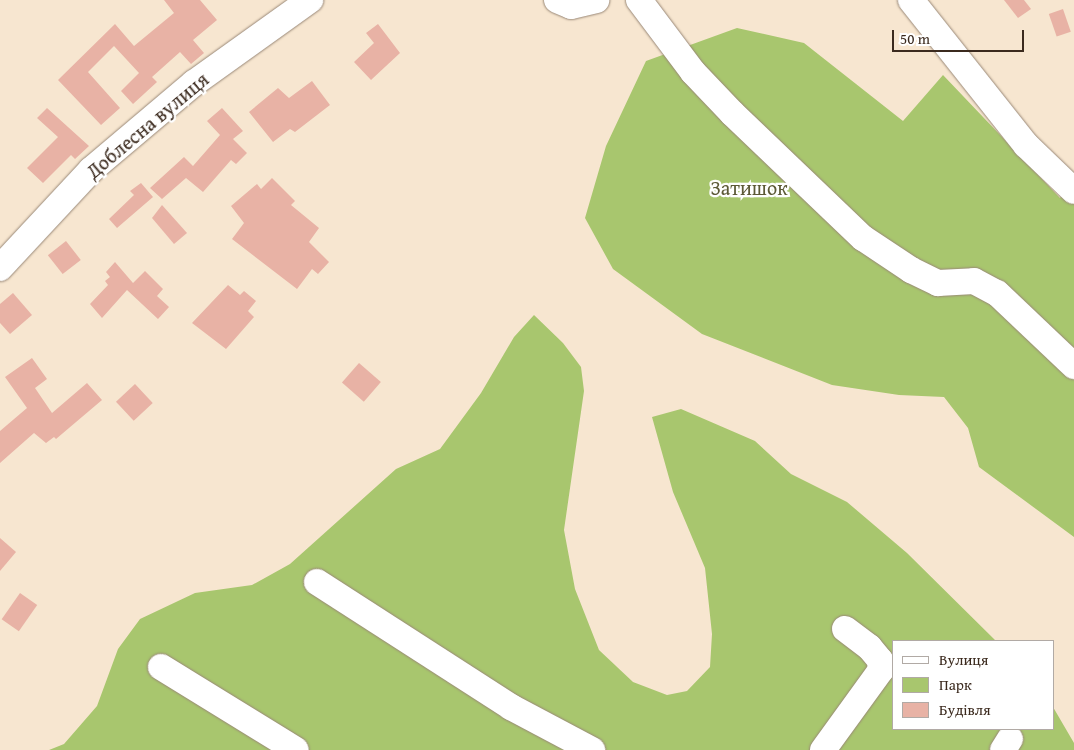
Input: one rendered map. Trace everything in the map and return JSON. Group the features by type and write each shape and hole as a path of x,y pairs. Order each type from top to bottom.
{"street":[{"name":"Доблесна вулиця","path":"0,268 91,170 194,83 310,0"},
{"path":"557,0 572,6 596,0"},
{"path":"639,0 693,72 732,113 863,238 911,270 938,284 974,281 997,293 1074,366"},
{"path":"911,0 1026,145 1074,191"},
{"path":"317,582 511,707 592,750"},
{"path":"823,750 881,670 880,660 870,647 845,629"},
{"path":"161,668 296,750"}],"green space":[{"name":"Затишок","path":"737,28 804,43 903,121 943,75 1060,198 1074,176 1074,537 979,467 968,428 944,397 899,395 832,385 702,334 613,269 585,218 606,146 646,61"},
{"path":"534,315 563,343 581,367 584,391 564,530 575,589 599,650 633,682 667,695 687,691 710,667 712,634 705,568 673,492 652,417 681,409 755,441 791,474 847,502 907,553 995,640 892,640 892,730 1054,730 1054,709 1074,743 1074,750 49,750 64,744 97,706 118,649 140,619 195,593 252,585 290,564 396,469 440,449 481,393 514,337"}],"building":[{"path":"164,0 200,0 217,20 193,40 204,53 191,64 180,52 152,77 157,82 133,104 121,91 139,73 114,46 88,72 120,108 101,125 58,80 115,24 134,46 174,13"},
{"path":"1004,0 1024,0 1031,9 1018,18"},
{"path":"1063,9 1071,32 1057,37 1049,14"},
{"path":"378,24 400,53 371,80 354,62 374,43 366,33"},
{"path":"312,81 330,105 295,132 290,129 273,142 249,112 278,88 289,98"},
{"path":"47,108 89,146 75,159 71,155 43,183 27,168 58,137 37,118"},
{"path":"222,108 243,131 233,139 247,153 236,164 231,160 203,192 186,178 162,199 150,188 184,157 193,166 220,135 207,121"},
{"path":"272,178 295,201 291,205 319,228 309,242 329,262 318,274 312,269 297,289 232,239 244,223 231,206 257,184 261,189"},
{"path":"141,183 153,197 117,228 109,219 134,195 130,191"},
{"path":"162,205 187,233 174,244 152,218"},
{"path":"66,241 81,260 63,274 48,255"},
{"path":"115,262 133,283 145,271 163,289 157,296 169,307 158,319 127,290 102,318 90,304 108,285 105,281 110,277 106,272"},
{"path":"228,285 240,295 244,291 256,301 248,311 254,317 226,349 192,323"},
{"path":"13,293 32,315 10,334 0,323 0,304"},
{"path":"32,358 47,379 35,388 52,413 87,383 102,400 56,439 54,437 46,443 34,433 0,463 0,431 27,408 5,377"},
{"path":"359,363 381,382 364,402 342,383"},
{"path":"135,384 153,403 134,421 116,402"},
{"path":"0,538 16,552 0,571"},
{"path":"20,593 37,605 19,631 2,619"}]}
